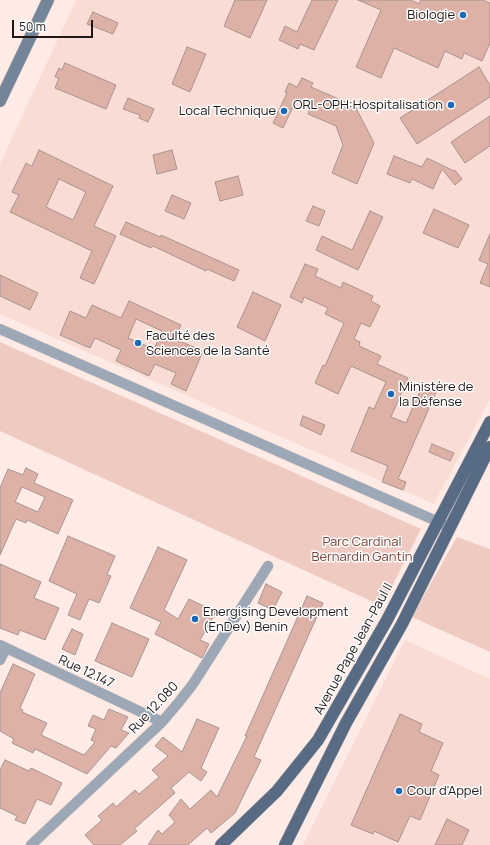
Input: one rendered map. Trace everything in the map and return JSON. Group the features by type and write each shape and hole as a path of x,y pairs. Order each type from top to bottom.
{"main road":[{"name":"Avenue Pape Jean-Paul II","path":"221,845 277,791 318,740 387,620 437,521 490,422"},
{"path":"285,845 329,756 402,624 490,447"}],"street":[{"path":"0,101 48,0"},
{"path":"0,329 450,527"},
{"name":"Rue 12.080","path":"31,845 162,722 193,684 268,566"},
{"path":"0,660 3,647"},
{"name":"Rue 12.147","path":"3,647 162,722"}],"shaded area":[{"path":"76,0 490,0 490,399 434,504 0,314 0,164"},
{"path":"405,640 490,679 490,845 303,845"}],"green space":[{"name":"Parc Cardinal Bernardin Gantin","path":"0,342 421,529 382,606 0,431"},
{"path":"457,537 490,549 490,652 412,617"}],"building":[{"path":"235,0 267,0 250,38 224,26"},
{"path":"312,0 338,0 314,50 300,44 298,49 279,40 285,26 297,32"},
{"path":"358,0 411,0 419,4 421,0 483,0 490,3 490,43 482,61 464,53 462,59 445,51 438,68 394,48 381,78 356,67 381,10"},
{"path":"93,12 118,23 113,34 87,24"},
{"path":"187,47 206,54 190,92 172,84"},
{"path":"65,63 116,85 106,109 55,88 59,78 55,77 59,68 62,70"},
{"name":"ORL-OPH:Hospitalisation","path":"479,67 490,85 490,97 417,144 400,118"},
{"path":"302,78 313,83 311,87 355,106 374,143 357,184 332,173 343,145 336,126 308,114 311,105 297,98 283,128 273,123 287,93 285,92 289,83 297,87"},
{"path":"128,98 154,109 148,122 139,118 140,115 123,109"},
{"path":"490,116 490,146 465,163 451,142"},
{"path":"39,150 113,186 94,226 116,236 94,284 80,278 92,251 10,212 19,195 12,192 26,163 32,166","holes":["59,179 86,192 73,220 46,207"]},
{"path":"172,150 177,169 157,174 153,155"},
{"path":"394,156 422,167 427,158 454,171 455,170 462,179 455,185 442,169 433,189 412,179 410,183 387,174"},
{"path":"238,176 243,195 220,201 215,182"},
{"path":"172,195 191,203 184,219 165,211"},
{"path":"313,206 325,211 319,226 306,221"},
{"path":"434,209 469,225 458,248 423,233"},
{"path":"370,211 383,217 358,270 316,250 322,236 352,250"},
{"path":"126,222 160,237 161,235 239,270 234,281 207,269 206,271 153,246 151,248 120,234"},
{"path":"490,234 490,287 480,283 488,264 479,260"},
{"path":"305,264 318,269 315,276 341,288 343,282 373,296 371,301 380,306 370,327 361,323 354,339 360,342 359,346 381,356 377,364 408,378 391,417 406,423 423,384 437,390 398,479 406,482 403,490 382,482 388,466 351,451 369,407 374,409 386,382 351,366 338,394 315,383 323,365 325,366 344,323 325,314 328,308 304,297 302,303 290,297"},
{"path":"0,275 38,293 30,310 0,296"},
{"path":"253,292 281,305 265,341 237,327"},
{"path":"129,301 181,325 175,339 203,351 186,391 171,384 176,373 155,364 149,376 116,361 121,350 95,338 90,348 60,335 70,311 86,318 92,305 121,318","holes":["136,319 162,331 154,349 128,338"]},
{"path":"303,416 325,425 321,435 300,425"},
{"path":"432,444 454,453 450,461 429,452"},
{"path":"26,468 38,474 34,483 73,500 58,534 27,520 26,523 16,519 0,555 0,488 8,469 23,475","holes":["22,487 45,497 38,512 15,502"]},
{"path":"68,536 115,556 107,575 111,576 99,603 89,599 80,620 68,615 77,594 49,581"},
{"path":"158,547 187,560 164,610 178,619 189,599 216,612 200,640 209,644 202,658 155,634 161,622 130,608"},
{"path":"0,564 41,582 34,598 59,608 45,640 20,630 18,635 0,628"},
{"path":"266,584 282,592 273,610 258,603"},
{"path":"307,596 323,603 254,757 261,760 235,813 211,833 207,828 188,845 148,845 158,830 162,834 175,822 169,815 181,799 190,809 211,790 217,797 247,736 245,736"},
{"path":"112,623 149,639 132,677 95,661"},
{"path":"72,629 83,634 75,655 62,649"},
{"path":"13,664 35,674 20,708 23,710 22,712 47,723 41,735 84,755 95,742 91,740 96,729 88,726 93,715 104,720 109,709 128,717 121,730 129,733 116,748 111,746 87,774 35,749 33,753 12,743 14,739 0,731 0,693"},
{"name":"Cour d'Appel","path":"400,714 422,724 419,732 443,743 431,771 439,775 420,820 410,816 398,842 374,831 373,834 351,825"},
{"path":"197,719 219,728 201,768 207,772 201,781 189,772 171,788 175,793 134,829 137,831 120,845 94,845 85,835 102,820 98,816 113,803 116,807 135,790 139,794 159,777 152,770 168,756 155,746 163,737 182,752"},
{"path":"5,760 29,771 31,768 62,783 51,805 37,799 25,824 15,820 17,816 0,808 0,770"},
{"path":"447,819 469,830 462,845 435,845"}],"place":[{"name":"Biologie","path":"463,15"},
{"name":"ORL-OPH:Hospitalisation","path":"451,105"},
{"name":"Local Technique","path":"284,111"},
{"name":"Faculté des Sciences de la Santé","path":"138,343"},
{"name":"Ministère de la Défense","path":"391,394"},
{"name":"Energising Development (EnDev) Benin","path":"195,619"},
{"name":"Cour d'Appel","path":"399,791"}]}
